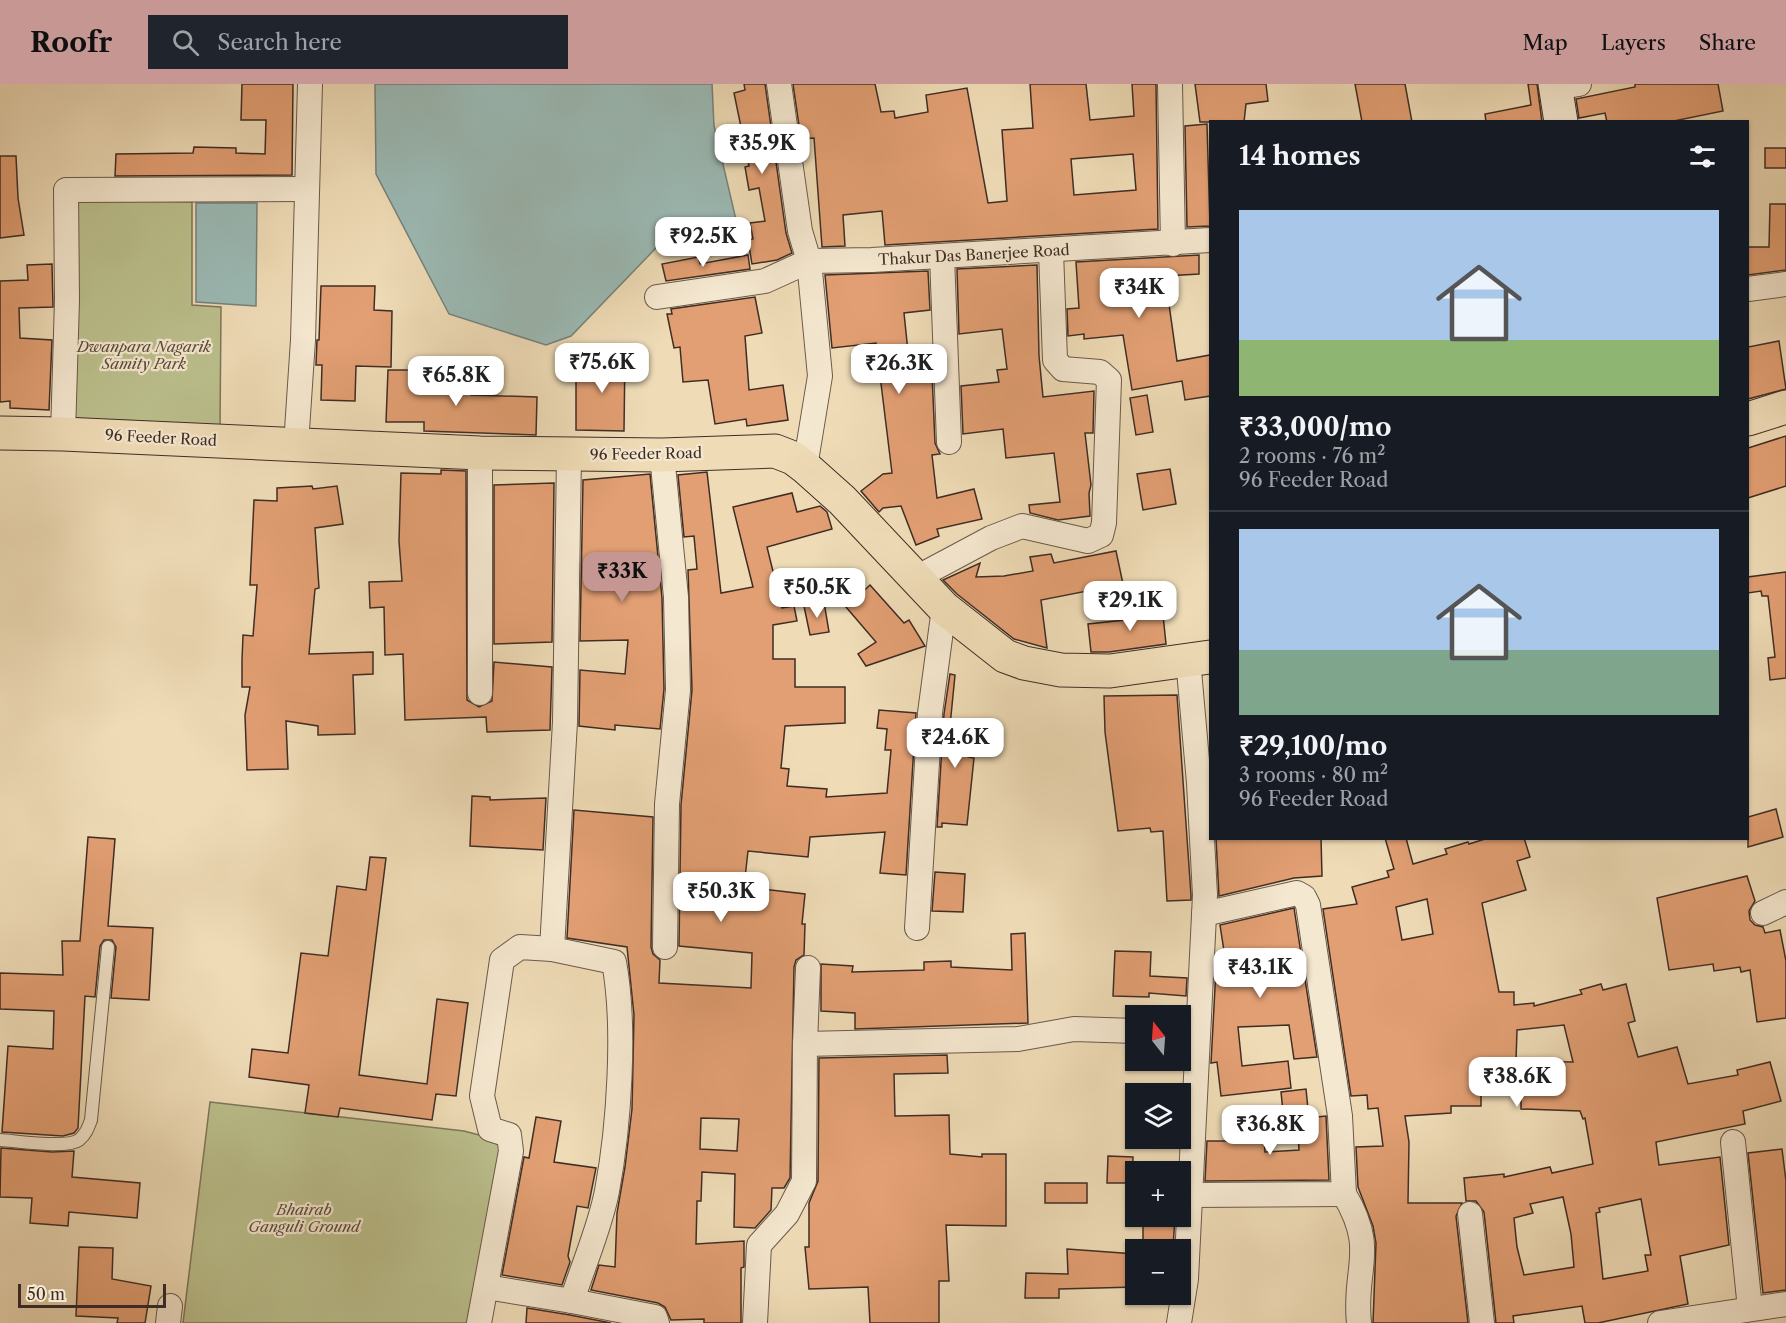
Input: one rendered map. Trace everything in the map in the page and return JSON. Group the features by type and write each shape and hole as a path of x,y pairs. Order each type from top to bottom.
{"main road":[{"path":"1749,419 1786,407"},
{"name":"96 Feeder Road","path":"0,433 480,453 662,455 775,451 793,458 805,467 842,500 944,608 1005,656 1023,663 1061,670 1110,671 1199,658"}],"street":[{"path":"297,445 303,340 305,189 310,84"},
{"path":"779,84 800,231 809,261 820,376 805,467"},
{"path":"1170,84 1173,244"},
{"path":"1561,120 1563,85"},
{"path":"63,434 66,190 305,189"},
{"name":"Thakur Das Banerjee Road","path":"809,261 1051,251 1209,240"},
{"path":"916,578 991,538 1022,526 1088,541 1101,535 1104,523 1109,380 1100,372 1063,369 1055,360 1051,251"},
{"path":"942,256 949,442"},
{"path":"657,297 765,281 809,261"},
{"path":"1749,289 1786,284"},
{"path":"480,453 480,693"},
{"path":"552,950 565,722 569,455"},
{"path":"662,455 676,597 678,690 667,804 665,947"},
{"path":"917,928 930,713 944,608"},
{"path":"1191,1024 1204,914 1199,783 1199,658"},
{"path":"1204,914 1297,893 1304,897 1308,904 1340,1116 1344,1194 1356,1215 1364,1249 1359,1323"},
{"path":"1763,913 1786,902"},
{"path":"479,1323 512,1151 509,1135 490,1129 482,1096 502,960 520,948 552,950 614,962 618,983 618,1091 607,1193 572,1301"},
{"path":"755,1323 759,1245 787,1214 804,1181 808,968"},
{"path":"805,1044 1018,1039 1074,1029 1125,1031"},
{"path":"1190,1071 1191,1161"},
{"path":"1733,1142 1750,1309"},
{"path":"1191,1195 1344,1194"},
{"path":"1470,1214 1482,1323"},
{"path":"1179,1323 1186,1279 1189,1227"},
{"path":"486,1287 655,1317 657,1323"},
{"path":"1660,1323 1786,1304"}],"lane":[{"path":"0,1140 64,1144 77,1142 86,1133 91,1120 108,947"}],"green space":[{"name":"Dwanpara Nagarik Samity Park","path":"77,199 192,202 192,305 221,307 220,429 70,422"},
{"name":"Bhairab Ganguli Ground","path":"210,1102 464,1131 502,1141 468,1323 183,1323"}],"water":[{"path":"375,84 712,84 714,126 737,224 708,230 683,220 571,336 546,345 449,314 376,174"},
{"path":"196,203 257,203 256,306 196,302"}],"building":[{"path":"242,84 293,84 292,175 115,176 116,154 193,153 194,147 236,148 236,153 265,154 266,120 241,120"},
{"path":"744,84 765,84 786,233 792,253 777,260 752,264 748,240 753,239 750,223 765,221 759,188 749,190 745,167 749,166 734,93 745,90"},
{"path":"793,84 875,84 881,112 894,111 895,118 928,112 926,95 967,88 988,203 1007,201 1002,130 1033,128 1030,84 1086,84 1090,120 1134,116 1132,84 1156,84 1158,229 885,245 882,211 843,215 845,246 822,247 814,138 801,139","holes":["1133,154 1136,190 1074,195 1071,159"]},
{"path":"1195,84 1266,84 1268,101 1246,104 1244,120 1200,122"},
{"path":"1355,84 1405,84 1412,120 1362,120"},
{"path":"1528,84 1537,84 1542,120 1486,120 1485,114 1531,105"},
{"path":"1635,84 1718,84 1723,111 1679,120 1607,120 1605,113 1579,118 1576,99 1635,87"},
{"path":"1207,124 1209,226 1187,227 1185,126"},
{"path":"1765,148 1786,148 1786,168 1765,168"},
{"path":"0,156 16,156 18,198 24,235 0,238"},
{"path":"1770,204 1786,204 1786,270 1749,275 1749,247 1769,247"},
{"path":"748,255 750,269 666,281 662,264 698,257 700,264"},
{"path":"1199,255 1199,274 1165,276 1177,361 1209,355 1209,396 1185,400 1182,381 1132,390 1123,335 1084,339 1084,334 1068,336 1067,309 1079,308 1076,262"},
{"path":"52,264 53,307 19,308 20,338 52,340 49,410 10,408 10,401 0,402 0,281 28,280 27,265"},
{"path":"1037,265 1039,356 1043,397 1094,391 1093,433 1085,433 1091,485 1090,516 1058,520 1030,513 1029,505 1060,502 1054,453 1006,458 1003,429 963,434 961,386 999,382 997,370 1007,369 1002,329 959,334 957,269"},
{"path":"928,271 930,310 904,313 908,352 931,350 935,443 940,454 932,455 937,498 974,489 982,519 937,529 939,536 916,545 901,506 883,508 879,512 861,491 883,474 892,473 876,343 832,348 825,275"},
{"path":"321,286 375,286 374,310 392,311 391,367 356,366 355,401 321,400 322,365 316,365"},
{"path":"755,297 762,333 745,336 749,390 783,385 788,420 747,426 746,419 715,424 708,380 683,382 680,347 674,348 667,314 672,314 671,309"},
{"path":"1779,341 1786,389 1749,399 1749,347"},
{"path":"590,353 625,353 624,431 576,430 576,375 589,375"},
{"path":"388,370 420,370 419,381 471,383 471,395 537,397 536,435 424,431 424,422 386,422"},
{"path":"1147,395 1153,432 1136,435 1130,398"},
{"path":"1786,436 1786,486 1749,498 1749,448"},
{"path":"1170,469 1176,504 1143,510 1137,474"},
{"path":"441,470 466,471 467,700 479,707 492,701 494,662 552,667 550,730 487,732 486,717 405,720 403,654 385,655 384,607 370,608 369,582 402,581 399,541 401,473 441,474"},
{"path":"707,472 721,593 753,587 733,507 792,493 797,512 820,506 827,512 832,529 767,547 782,608 794,606 797,621 773,625 773,659 795,659 795,687 845,687 845,723 785,726 781,768 789,769 787,786 827,789 826,797 887,793 891,750 885,750 887,729 877,728 879,710 916,713 906,875 880,873 885,832 810,837 808,857 748,851 744,887 805,894 802,924 805,924 804,955 796,960 794,967 790,1178 784,1188 772,1188 771,1210 755,1228 734,1227 735,1174 702,1172 701,1201 697,1201 696,1244 744,1241 744,1267 741,1268 741,1323 704,1323 704,1319 671,1320 665,1307 658,1303 591,1290 599,1265 615,1267 617,1213 632,1109 634,1015 627,947 567,938 574,810 653,817 651,947 653,954 660,960 659,983 751,988 752,953 679,946 681,805 692,690 688,570 697,569 694,536 684,537 678,475","holes":["701,1118 739,1119 737,1151 700,1149"]},
{"path":"650,474 662,598 664,689 660,729 615,725 615,730 579,726 580,670 625,674 628,640 580,641 583,480"},
{"path":"554,483 552,642 494,644 494,485"},
{"path":"312,486 313,489 337,486 343,524 315,528 319,588 315,589 309,654 373,652 373,674 353,675 355,734 318,735 318,726 286,721 288,769 247,770 245,715 250,687 242,687 242,660 243,635 253,636 257,585 250,585 254,500 277,501 277,488"},
{"path":"1116,551 1123,584 1041,600 1047,648 1014,639 957,594 943,580 980,563 976,577 1004,576 1033,571 1030,557 1051,554 1054,563"},
{"path":"1786,572 1786,678 1770,680 1768,658 1775,657 1768,596 1762,596 1761,591 1749,593 1749,577"},
{"path":"870,585 904,623 909,620 925,646 866,666 858,654 876,642 846,607"},
{"path":"824,602 829,632 810,635 804,606"},
{"path":"1162,605 1166,644 1109,652 1091,652 1088,624 1134,619 1133,608"},
{"path":"950,674 955,675 950,726 971,727 968,757 974,758 967,825 942,823 942,827 937,827 944,714"},
{"path":"1177,695 1191,900 1167,901 1163,831 1151,832 1150,828 1118,831 1105,732 1104,696"},
{"path":"472,796 490,797 490,800 546,798 543,850 470,846"},
{"path":"1776,809 1783,837 1748,847 1749,817"},
{"path":"88,837 115,839 108,926 153,928 149,1000 111,998 116,947 112,940 104,940 100,946 95,997 85,996 78,1128 74,1133 63,1136 2,1132 8,1046 53,1049 54,1011 0,1009 0,973 63,975 62,941 80,941"},
{"path":"1216,840 1321,840 1322,876 1294,878 1219,896"},
{"path":"1386,840 1407,840 1413,864 1447,854 1445,849 1468,842 1469,844 1482,840 1525,840 1530,857 1517,861 1526,890 1482,903 1499,992 1514,992 1514,1005 1534,1003 1534,1006 1582,994 1580,990 1601,984 1603,990 1626,984 1635,1021 1628,1023 1638,1057 1677,1047 1688,1084 1738,1075 1737,1070 1770,1062 1781,1101 1743,1111 1745,1124 1656,1142 1659,1165 1720,1157 1729,1245 1680,1256 1688,1304 1598,1323 1585,1323 1582,1306 1513,1316 1514,1323 1496,1323 1484,1212 1476,1201 1466,1201 1464,1178 1504,1174 1504,1177 1550,1167 1552,1173 1593,1164 1585,1118 1583,1119 1580,1111 1521,1109 1521,1086 1481,1083 1481,1106 1451,1106 1451,1113 1405,1116 1409,1142 1408,1203 1462,1203 1456,1216 1468,1323 1373,1323 1376,1243 1373,1226 1358,1187 1356,1147 1383,1146 1378,1108 1368,1109 1367,1095 1351,1096 1323,909 1357,904 1352,887 1389,877 1387,871 1394,869","holes":["1427,899 1433,934 1402,940 1396,907","1564,1025 1573,1062 1516,1061 1517,1030","1563,1197 1571,1234 1574,1267 1524,1275 1517,1247 1514,1218 1533,1213 1530,1204","1641,1199 1651,1255 1645,1255 1648,1271 1603,1279 1596,1213 1600,1212 1599,1208"]},
{"path":"370,857 386,858 359,1075 427,1084 437,999 468,1003 456,1096 436,1094 432,1120 340,1108 338,1117 305,1113 309,1085 249,1077 252,1049 288,1053 301,953 328,956 337,886 366,890"},
{"path":"935,872 965,874 963,912 932,911"},
{"path":"1747,876 1755,901 1749,911 1750,920 1755,925 1763,927 1765,933 1780,930 1786,961 1786,1018 1757,1022 1750,970 1741,972 1740,967 1714,971 1713,964 1669,970 1657,898"},
{"path":"1294,908 1317,1057 1294,1059 1289,1025 1238,1027 1242,1066 1288,1061 1291,1088 1221,1096 1217,1062 1211,1063 1216,969 1217,964 1226,964 1220,925"},
{"path":"1025,933 1028,1023 855,1029 855,1013 821,1011 821,964 853,966 852,972 924,970 924,962 951,961 951,967 1012,970 1011,934"},
{"path":"1115,951 1151,952 1150,976 1187,978 1186,996 1149,993 1149,997 1113,996"},
{"path":"947,1055 948,1073 894,1074 895,1116 949,1115 950,1154 982,1157 982,1154 1006,1154 1006,1226 946,1225 949,1281 939,1281 939,1323 870,1323 868,1287 809,1289 805,1247 809,1247 809,1203 818,1181 819,1058"},
{"path":"1306,1089 1308,1109 1283,1112 1281,1092"},
{"path":"1326,1116 1329,1180 1205,1181 1207,1141 1234,1141 1233,1128 1263,1126 1265,1152 1299,1150 1297,1119"},
{"path":"536,1117 561,1121 554,1162 596,1168 588,1208 577,1206 568,1256 570,1262 562,1285 502,1275 524,1157 529,1158"},
{"path":"1,1148 52,1152 74,1151 72,1177 140,1183 137,1218 69,1212 68,1226 30,1223 32,1198 0,1197"},
{"path":"1782,1149 1786,1181 1786,1290 1763,1293 1748,1153"},
{"path":"1108,1156 1133,1157 1133,1161 1125,1161 1125,1183 1107,1183"},
{"path":"1045,1183 1087,1183 1087,1203 1045,1203"},
{"path":"1143,1227 1174,1227 1174,1239 1143,1239"},
{"path":"79,1247 113,1248 112,1279 151,1286 145,1323 117,1323 118,1318 76,1316"},
{"path":"1067,1249 1125,1253 1125,1287 1059,1289 1059,1298 1025,1298 1026,1273 1068,1274"},
{"path":"527,1308 570,1315 611,1323 526,1323"}]}
